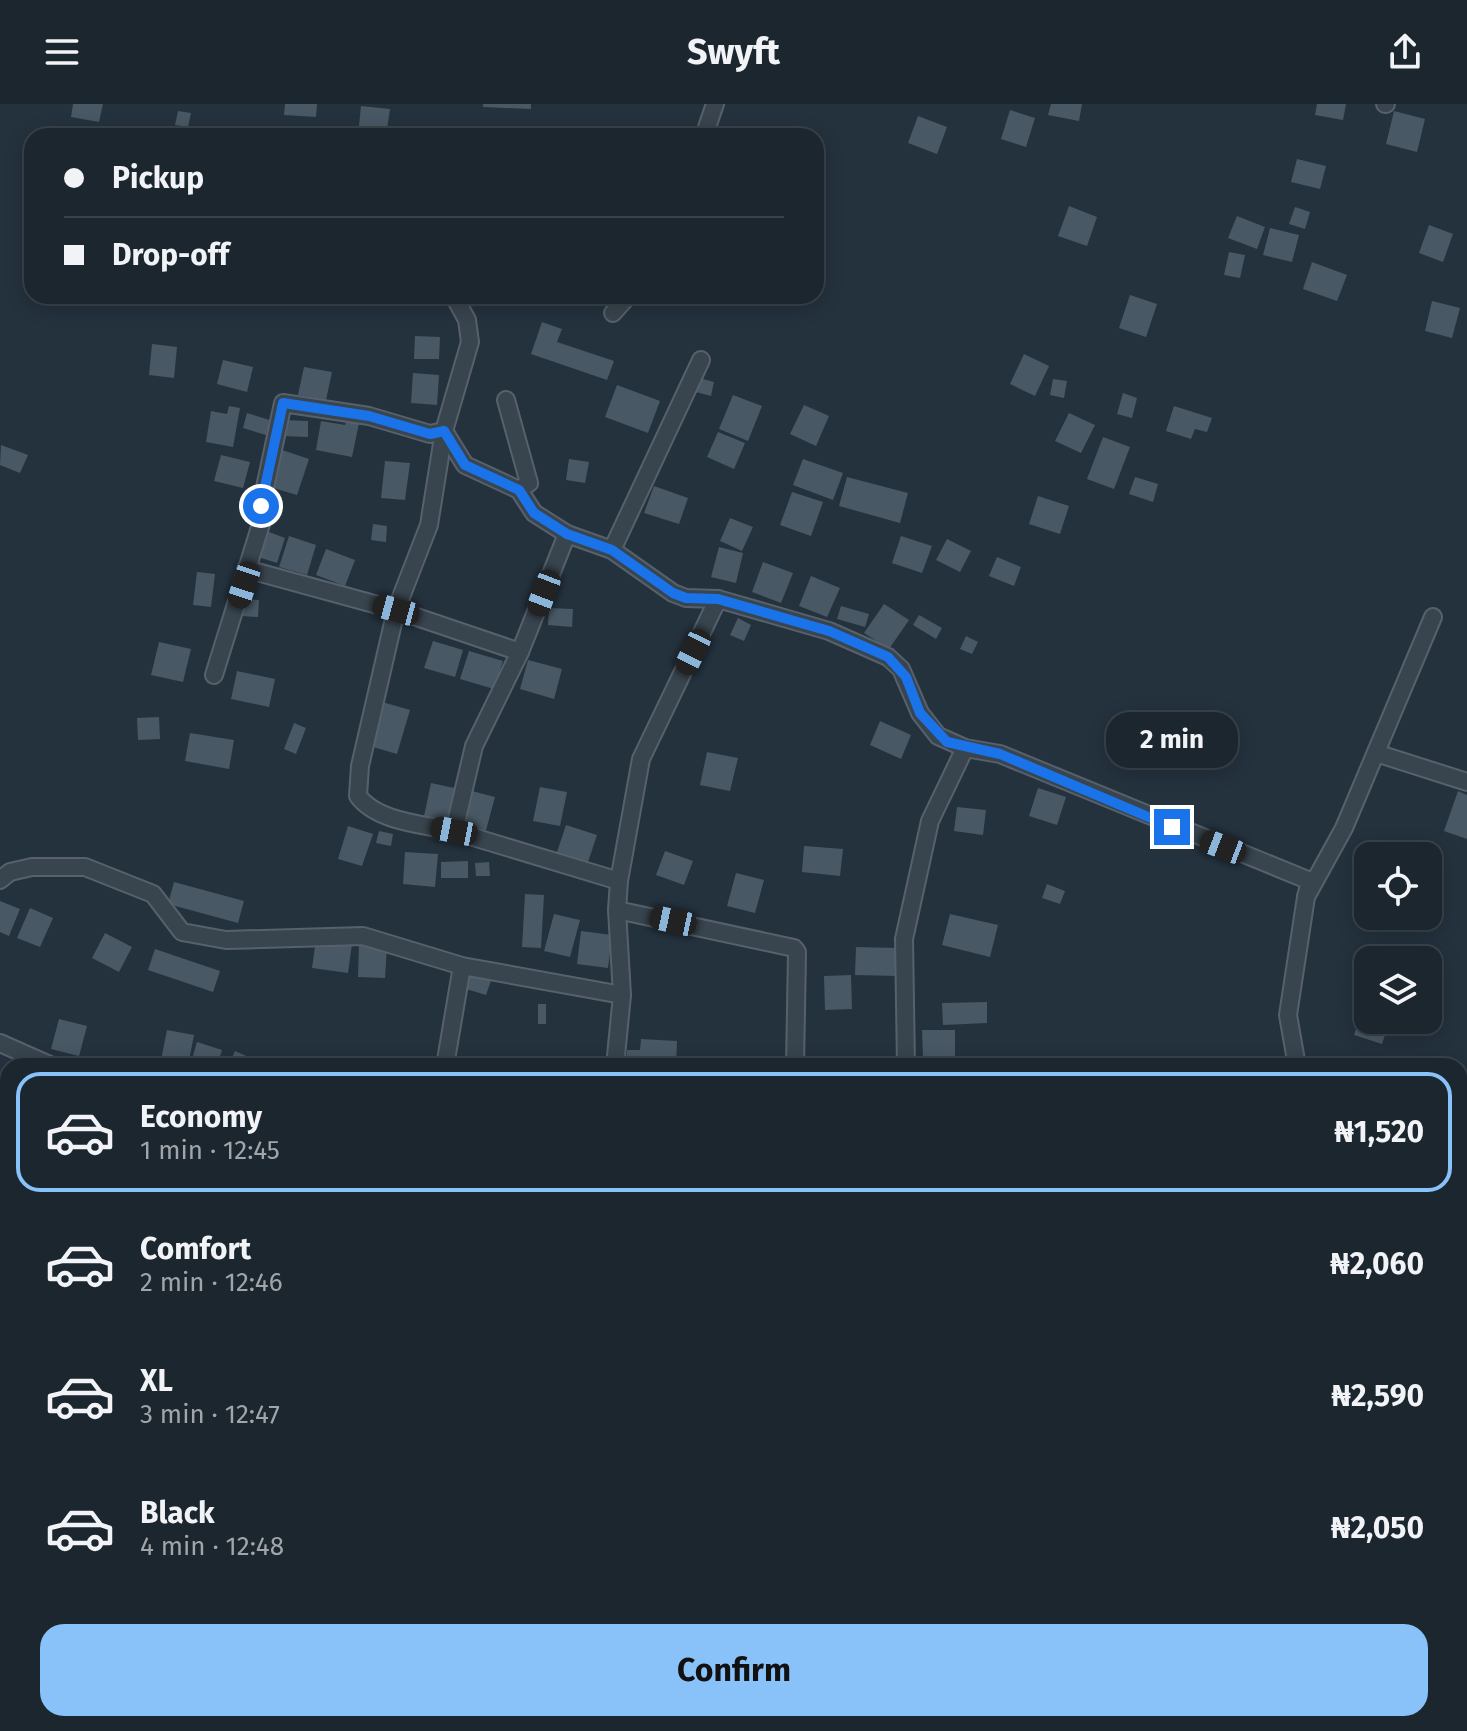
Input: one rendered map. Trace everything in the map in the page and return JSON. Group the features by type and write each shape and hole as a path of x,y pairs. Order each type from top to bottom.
{"street":[{"path":"707,128 715,104"},
{"path":"458,304 467,320 470,342 444,431 429,525 396,610 360,766 358,796 378,810 414,824 454,831 619,881"},
{"path":"613,313 621,304"},
{"path":"612,550 701,360"},
{"path":"506,400 529,483 519,490"},
{"path":"214,675 261,524 261,506 283,403 369,416 430,434 444,431"},
{"path":"444,431 465,465 519,490 534,513 567,534 612,550 673,593 686,598 718,599 829,631 888,657 901,669 920,713 938,736 965,748 1000,754 1310,881 1288,1015 1296,1058"},
{"path":"454,831 474,746 520,652 567,534"},
{"path":"246,569 396,610 520,652"},
{"path":"616,1058 622,995 617,910 619,881 641,759 718,599"},
{"path":"1306,897 1344,828 1433,617"},
{"path":"906,1058 904,939 930,821 965,748"},
{"path":"1376,753 1467,782"},
{"path":"0,880 10,872 32,867 85,867 153,894 182,932 226,940 363,936 462,966 622,995"},
{"path":"617,910 794,948 797,952 795,1058"},
{"path":"446,1058 462,966"},
{"path":"0,1043 34,1058"}],"building":[{"path":"73,104 103,104 99,122 71,117"},
{"path":"285,104 317,104 316,117 284,115"},
{"path":"483,104 531,104 531,109 483,107"},
{"path":"1051,104 1082,104 1079,121 1048,115"},
{"path":"1317,104 1346,104 1343,120 1315,115"},
{"path":"361,106 390,109 387,128 359,128"},
{"path":"1010,110 1035,118 1026,147 1001,139"},
{"path":"178,111 191,113 188,127 175,125"},
{"path":"1394,111 1425,119 1417,152 1386,144"},
{"path":"918,116 947,127 937,154 908,143"},
{"path":"1297,159 1326,166 1320,189 1291,182"},
{"path":"1069,206 1097,217 1087,246 1058,236"},
{"path":"1295,207 1310,212 1305,229 1289,224"},
{"path":"1237,216 1265,227 1257,249 1228,238"},
{"path":"1429,225 1453,234 1443,262 1419,253"},
{"path":"1270,228 1299,235 1292,262 1263,255"},
{"path":"1229,252 1245,255 1240,278 1224,275"},
{"path":"1312,262 1347,275 1337,301 1303,289"},
{"path":"1130,295 1157,304 1146,337 1119,328"},
{"path":"1432,301 1460,308 1452,338 1425,331"},
{"path":"542,322 562,329 557,342 614,361 607,380 531,354"},
{"path":"415,336 440,337 439,359 414,359"},
{"path":"152,344 177,347 174,378 149,375"},
{"path":"1024,354 1049,366 1035,396 1010,384"},
{"path":"223,360 253,367 247,392 217,384"},
{"path":"304,367 332,372 326,400 298,395"},
{"path":"413,373 439,375 437,405 411,403"},
{"path":"696,377 714,382 711,396 692,391"},
{"path":"1053,379 1067,381 1064,398 1050,395"},
{"path":"617,385 660,401 648,433 605,417"},
{"path":"1123,393 1137,398 1132,418 1117,414"},
{"path":"733,395 762,406 748,441 719,429"},
{"path":"804,405 829,416 816,446 790,434"},
{"path":"229,406 240,408 233,447 206,442 211,411 227,414"},
{"path":"1174,406 1212,418 1207,432 1195,429 1191,439 1166,431"},
{"path":"247,413 273,421 269,436 243,428"},
{"path":"1069,413 1095,425 1081,453 1055,441"},
{"path":"282,420 308,421 308,437 282,436"},
{"path":"321,421 345,425 346,421 359,423 352,457 316,450"},
{"path":"718,432 745,443 734,469 707,457"},
{"path":"1103,437 1130,447 1114,489 1087,479"},
{"path":"1,445 28,455 20,473 0,465"},
{"path":"282,450 309,459 297,495 270,487"},
{"path":"221,455 250,462 243,488 214,481"},
{"path":"569,459 589,462 585,483 566,480"},
{"path":"803,459 843,473 833,500 793,485"},
{"path":"385,461 410,463 405,500 381,498"},
{"path":"847,477 908,493 900,523 839,506"},
{"path":"1135,477 1158,484 1153,502 1129,494"},
{"path":"654,486 688,498 679,524 644,513"},
{"path":"792,492 823,502 811,536 780,525"},
{"path":"1038,496 1069,506 1060,534 1029,524"},
{"path":"730,518 753,527 742,551 720,541"},
{"path":"373,524 387,526 386,542 371,540"},
{"path":"261,529 285,538 277,563 252,555"},
{"path":"289,536 316,545 307,575 279,567"},
{"path":"901,536 932,546 922,573 892,563"},
{"path":"947,539 971,551 960,572 936,560"},
{"path":"719,547 743,553 736,583 711,577"},
{"path":"326,549 355,560 345,586 316,575"},
{"path":"997,557 1021,567 1014,586 989,576"},
{"path":"763,562 793,573 781,603 752,592"},
{"path":"197,572 215,574 211,607 193,605"},
{"path":"811,576 840,588 827,617 799,606"},
{"path":"243,599 259,600 258,617 242,616"},
{"path":"884,604 909,620 889,649 864,633"},
{"path":"841,606 869,614 865,627 837,619"},
{"path":"549,608 573,609 572,627 548,625"},
{"path":"919,615 942,628 936,639 913,625"},
{"path":"738,618 751,625 744,641 730,635"},
{"path":"966,636 978,642 972,654 960,649"},
{"path":"433,641 463,650 455,677 424,668"},
{"path":"159,642 191,649 183,682 151,675"},
{"path":"469,651 503,661 494,689 460,679"},
{"path":"528,660 562,669 554,699 520,689"},
{"path":"237,671 275,679 269,707 231,699"},
{"path":"379,701 410,710 397,754 366,745"},
{"path":"159,717 160,739 138,740 137,718"},
{"path":"880,721 911,735 901,759 870,745"},
{"path":"294,723 306,728 296,754 284,749"},
{"path":"190,733 234,740 229,769 185,761"},
{"path":"707,752 738,758 730,791 700,785"},
{"path":"431,783 459,789 451,827 423,821"},
{"path":"540,787 567,792 560,826 533,821"},
{"path":"1038,788 1066,797 1057,825 1029,816"},
{"path":"468,790 495,797 485,834 458,827"},
{"path":"1458,791 1467,795 1467,839 1444,831"},
{"path":"957,807 986,810 983,835 954,831"},
{"path":"566,825 597,835 586,868 555,858"},
{"path":"348,826 373,834 362,866 338,859"},
{"path":"379,831 393,834 391,846 376,843"},
{"path":"804,846 843,849 840,876 802,872"},
{"path":"665,851 693,861 684,885 656,875"},
{"path":"405,852 438,854 435,887 403,884"},
{"path":"468,861 468,878 441,878 441,862"},
{"path":"489,862 490,876 476,876 475,863"},
{"path":"736,873 764,880 755,913 727,906"},
{"path":"174,882 244,901 238,923 168,904"},
{"path":"1047,884 1065,891 1060,904 1042,898"},
{"path":"525,894 544,895 541,948 522,947"},
{"path":"0,901 20,909 9,936 0,932"},
{"path":"30,908 53,918 40,947 17,938"},
{"path":"554,914 580,920 570,957 544,951"},
{"path":"950,914 998,925 990,957 942,945"},
{"path":"581,931 612,935 608,968 577,964"},
{"path":"105,933 132,947 119,972 92,958"},
{"path":"316,939 352,944 348,973 312,968"},
{"path":"359,944 387,946 385,978 358,977"},
{"path":"856,947 898,948 897,976 855,975"},
{"path":"155,949 220,971 213,992 148,970"},
{"path":"471,974 491,981 486,995 466,989"},
{"path":"851,975 852,1009 825,1010 824,976"},
{"path":"987,1002 987,1023 943,1025 942,1003"},
{"path":"538,1004 546,1004 546,1024 538,1024"},
{"path":"59,1019 87,1026 79,1056 51,1049"},
{"path":"167,1030 194,1035 190,1058 161,1058"},
{"path":"922,1030 955,1030 955,1058 923,1058"},
{"path":"1354,1034 1385,1034 1382,1044"},
{"path":"641,1039 677,1041 676,1058 626,1058 627,1050 640,1050"},
{"path":"197,1042 222,1050 220,1058 192,1058"},
{"path":"235,1051 251,1058 232,1058"}],"route":[{"path":"261,506 283,403 369,416 430,434 444,431 465,465 519,490 534,513 567,534 612,550 673,593 686,598 718,599 829,631 888,657 906,677 920,713 938,736 947,742 1000,754 1172,827"}]}
